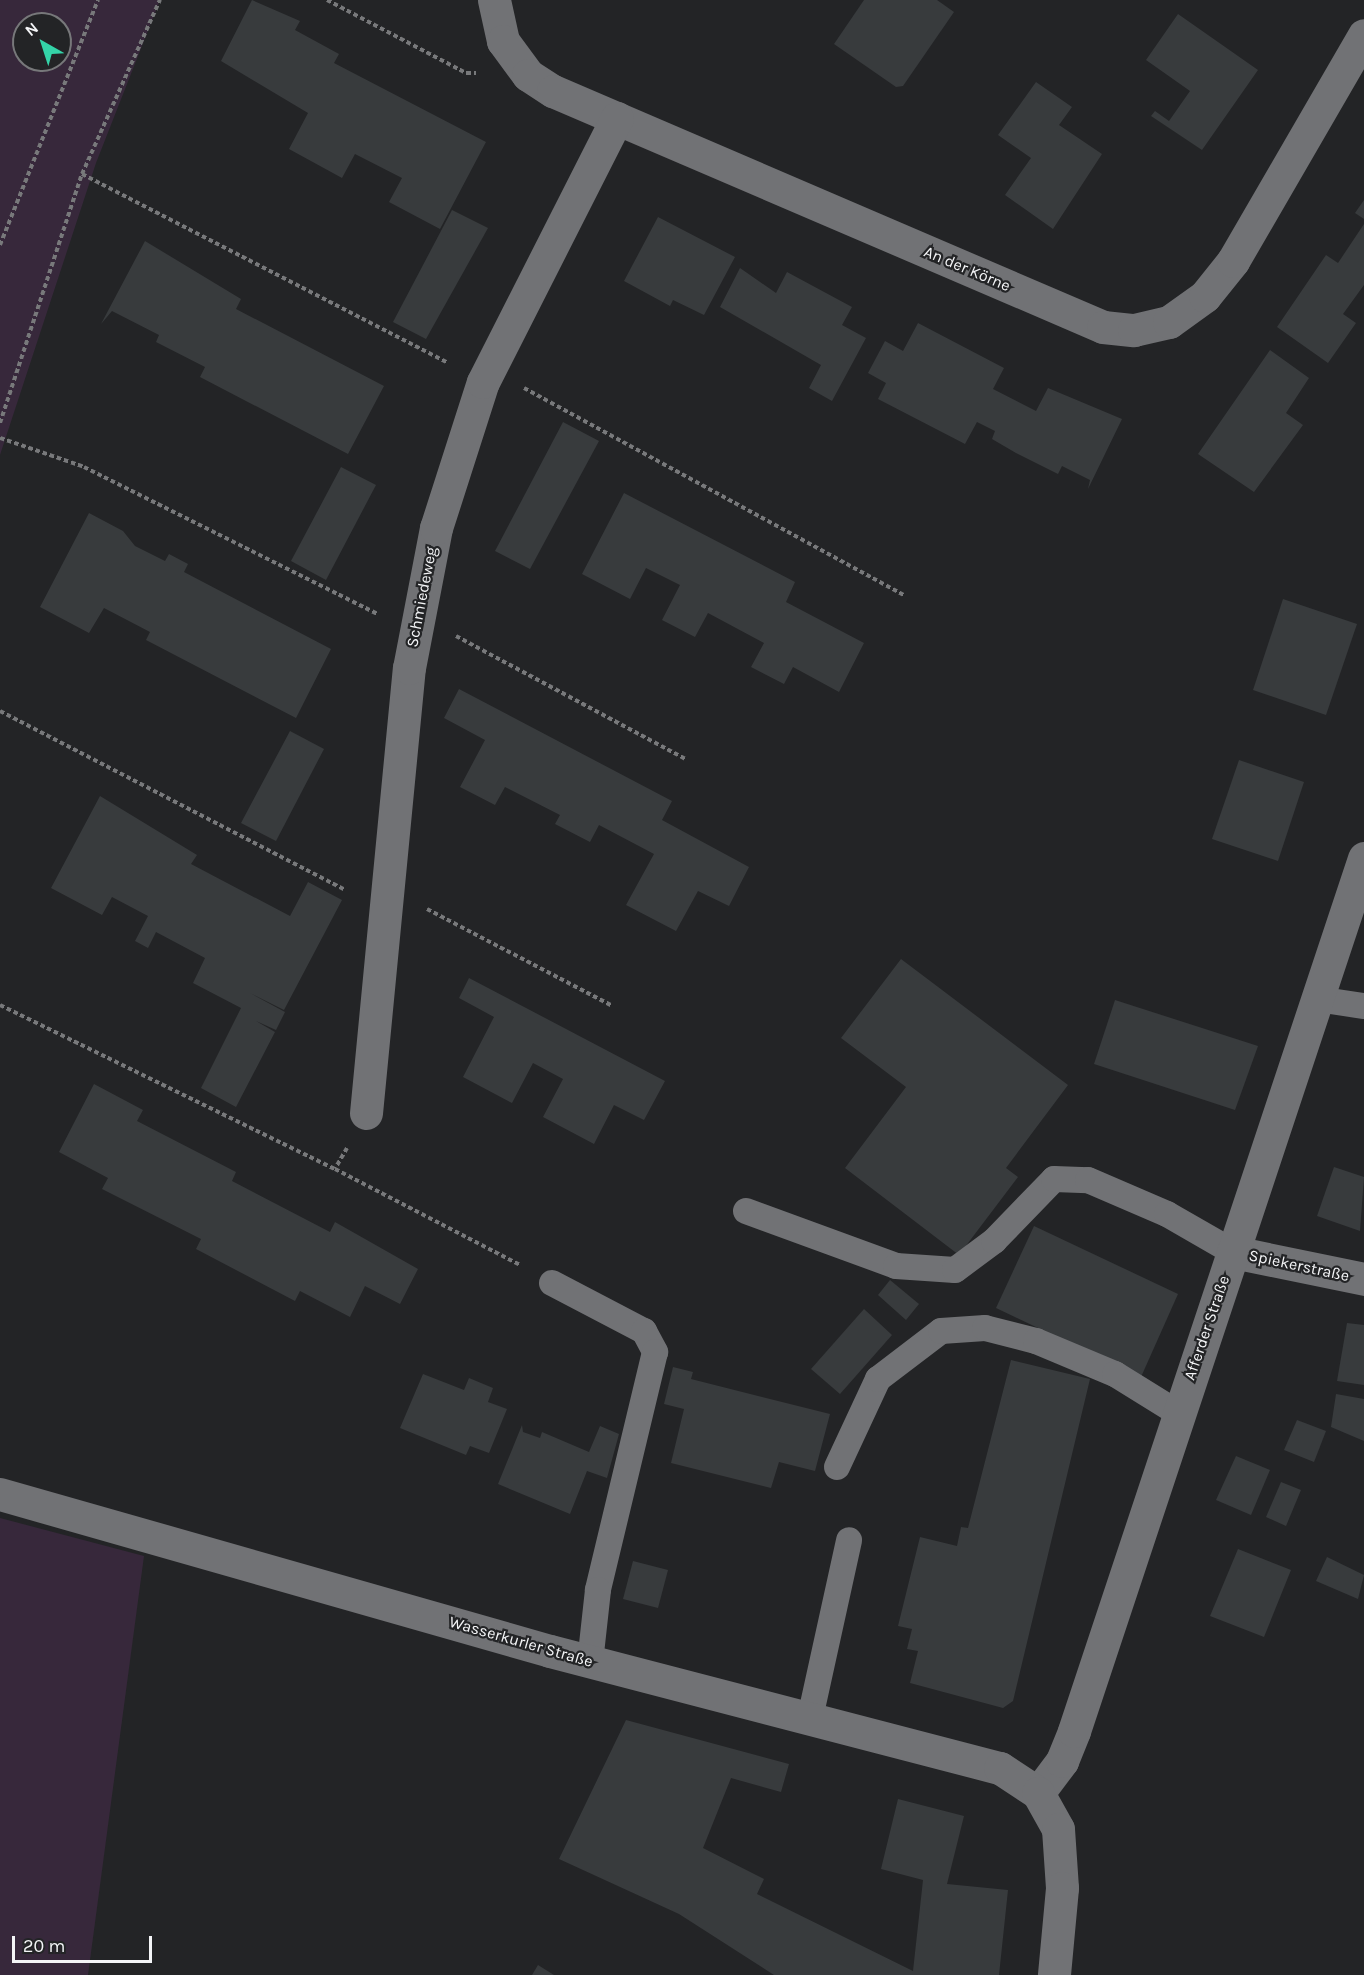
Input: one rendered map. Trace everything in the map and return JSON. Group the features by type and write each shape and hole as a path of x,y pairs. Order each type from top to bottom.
{"street":[{"name":"An der Körne","path":"494,0 503,41 528,75 617,118 1103,327 1134,330 1170,322 1205,296 1233,261 1364,35"},
{"name":"Schmiedeweg","path":"366,1113 386,899 417,624 436,528 486,375 617,118"},
{"name":"Afferder Straße","path":"1038,1793 1062,1761 1074,1731 1364,858"},
{"name":"Spiekerstraße","path":"1233,1252 1364,1279"},
{"name":"Wasserkurler Straße","path":"0,1494 590,1662 1000,1768 1038,1793"},
{"path":"1038,1793 1058,1829 1062,1888 1054,1975"}],"lane":[{"path":"1317,999 1364,1006"},
{"path":"746,1211 896,1266 955,1270 994,1242 1053,1179 1088,1180 1167,1214 1233,1252"},
{"path":"552,1283 644,1331 655,1352 598,1590 590,1662"},
{"path":"837,1467 878,1379 941,1331 985,1328 1036,1341 1115,1374 1178,1413"},
{"path":"810,1718 849,1540"}],"path":[{"path":"0,245 98,0"},
{"path":"0,423 82,174 160,0"},
{"path":"327,0 466,73 528,75"},
{"path":"82,174 486,375 904,595"},
{"path":"0,438 84,467 417,624 687,760"},
{"path":"0,711 610,1005"},
{"path":"0,1005 335,1169 552,1283"},
{"path":"335,1169 366,1113"}],"shaded area":[{"path":"0,0 160,0 96,163 0,455"},
{"path":"0,1518 144,1556 88,1975 0,1975"}],"building":[{"path":"252,0 300,21 295,30 339,54 334,63 486,142 440,229 389,202 402,178 355,154 342,178 289,149 308,113 221,61"},
{"path":"864,0 937,0 954,12 903,86 896,87 834,44"},
{"path":"1178,14 1258,70 1202,150 1151,116 1155,111 1169,121 1190,91 1146,60"},
{"path":"1036,82 1072,107 1059,125 1102,154 1053,229 1005,195 1031,158 998,135"},
{"path":"1364,200 1364,219 1355,213"},
{"path":"452,210 488,228 426,339 393,322"},
{"path":"658,217 735,257 704,315 673,300 670,306 624,281"},
{"path":"1364,224 1364,285 1343,314 1356,323 1328,363 1277,327 1326,255 1338,263"},
{"path":"145,241 241,299 236,309 384,386 348,454 200,377 205,367 156,342 159,335 112,311 101,324"},
{"path":"740,268 776,293 787,272 852,307 842,325 866,338 832,401 809,388 821,365 720,307"},
{"path":"918,323 1004,368 993,389 1036,411 1048,388 1122,419 1088,489 1090,480 1062,466 1058,474 1016,453 992,439 995,431 977,422 965,444 878,399 886,383 868,373 885,341 903,351"},
{"path":"1270,350 1309,378 1286,413 1303,425 1254,492 1198,454"},
{"path":"563,422 599,441 530,569 495,551"},
{"path":"341,467 376,485 326,580 291,561"},
{"path":"624,493 795,582 786,602 864,643 839,692 793,667 784,684 751,667 764,643 708,613 695,637 662,620 680,585 646,568 630,599 582,574"},
{"path":"89,513 123,531 135,546 165,561 169,554 188,564 184,572 331,649 296,718 146,640 150,632 104,608 89,633 40,607"},
{"path":"1283,599 1357,624 1326,715 1253,690"},
{"path":"459,689 672,801 662,820 749,867 729,906 698,891 676,931 626,905 654,854 599,825 590,842 555,824 560,815 505,787 495,805 460,787 485,740 444,718"},
{"path":"290,731 324,749 276,841 241,823"},
{"path":"1239,760 1304,782 1278,861 1212,839"},
{"path":"100,796 197,855 191,864 290,916 308,882 342,900 284,1010 250,993 285,1012 276,1030 256,1021 275,1032 236,1107 201,1088 241,1008 193,983 205,958 156,932 148,948 135,941 148,916 112,897 102,915 51,888"},
{"path":"901,959 1068,1085 1006,1168 1018,1177 959,1255 845,1168 906,1087 841,1038"},
{"path":"469,978 665,1081 644,1120 614,1105 594,1144 543,1117 563,1079 533,1063 512,1103 463,1077 494,1017 459,998"},
{"path":"1115,1000 1258,1046 1235,1110 1094,1064"},
{"path":"94,1084 143,1110 137,1121 236,1172 232,1181 330,1232 335,1222 418,1269 400,1304 365,1286 350,1317 300,1291 295,1301 196,1249 201,1239 102,1189 108,1178 59,1152"},
{"path":"1334,1167 1364,1177 1360,1231 1317,1216"},
{"path":"1034,1226 1178,1294 1141,1377 996,1308"},
{"path":"890,1280 919,1304 906,1320 878,1295"},
{"path":"864,1309 892,1335 840,1394 811,1369"},
{"path":"1347,1323 1364,1325 1364,1385 1337,1381"},
{"path":"1011,1360 1090,1379 1013,1701 1003,1708 910,1683 918,1651 907,1649 912,1629 898,1626 920,1537 957,1546 961,1527 968,1528"},
{"path":"673,1367 693,1372 691,1379 830,1414 815,1471 779,1462 771,1488 671,1463 684,1409 664,1404"},
{"path":"423,1374 464,1390 469,1378 493,1388 488,1402 507,1409 489,1453 470,1446 466,1455 400,1428"},
{"path":"1336,1394 1364,1399 1364,1441 1331,1427"},
{"path":"1297,1420 1326,1431 1314,1462 1284,1450"},
{"path":"522,1425 523,1432 540,1438 542,1432 589,1452 600,1426 619,1434 607,1478 587,1471 570,1514 498,1484"},
{"path":"1236,1456 1270,1470 1251,1515 1216,1500"},
{"path":"1281,1482 1301,1490 1286,1526 1266,1517"},
{"path":"1238,1549 1291,1570 1264,1637 1210,1616"},
{"path":"1327,1557 1364,1575 1358,1599 1316,1581"},
{"path":"633,1561 668,1570 658,1608 623,1599"},
{"path":"626,1720 789,1764 781,1792 731,1778 703,1848 764,1879 757,1894 913,1971 923,1880 881,1869 898,1799 964,1816 947,1884 1008,1890 999,1975 774,1975 679,1914 559,1859"},
{"path":"538,1965 554,1975 532,1975"}]}
